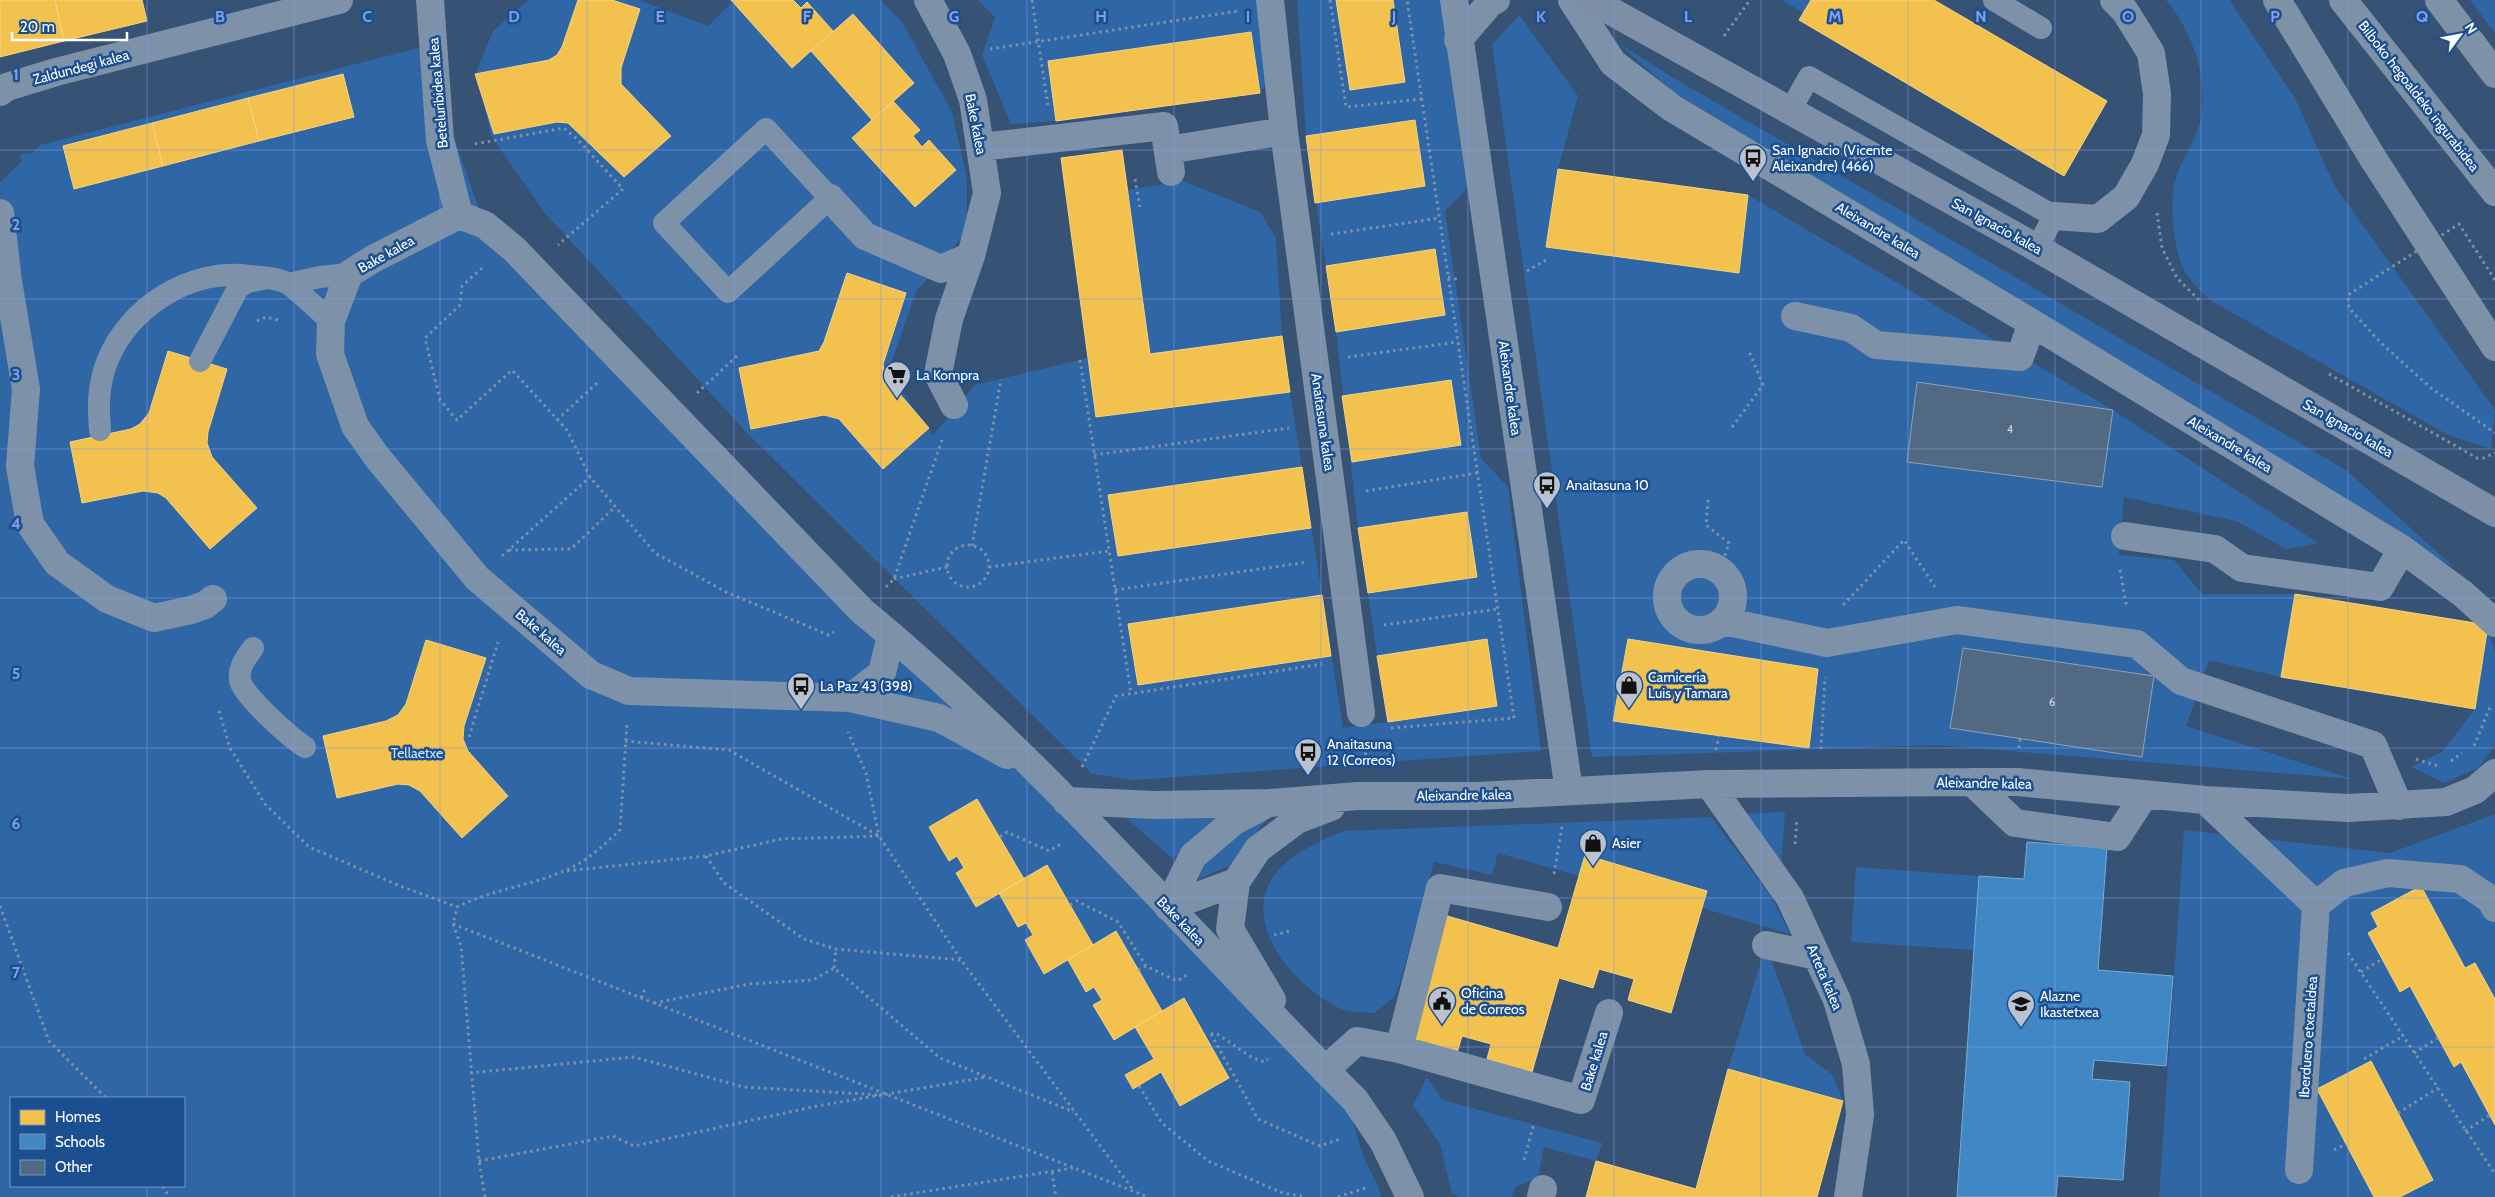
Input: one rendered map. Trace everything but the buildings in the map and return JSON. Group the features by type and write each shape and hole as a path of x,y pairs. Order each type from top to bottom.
{"highway":[{"path":"2277,0 2374,160 2495,347"},
{"name":"Bilboko hegoaldeko ingurabidea","path":"2343,0 2495,192"},
{"path":"2439,0 2495,74"}],"main road":[{"name":"San Ignacio kalea","path":"1590,0 2037,248 2495,512"}],"street":[{"name":"Zaldundegi kalea","path":"0,92 7,87 56,72 339,0"},
{"name":"Beteluribidea kalea","path":"430,0 440,140 459,215"},
{"name":"Bake kalea","path":"928,0 957,54 973,100 987,193 971,256 949,319 938,374 954,405"},
{"name":"Aleixandre kalea","path":"1454,0 1458,40 1569,791"},
{"path":"1458,40 1490,3 1496,0"},
{"name":"Aleixandre kalea","path":"1572,0 1613,63 1672,108 2032,323 2402,549 2463,594 2495,623"},
{"path":"2054,216 2098,219 2126,197 2145,164 2156,135 2157,94 2151,53 2125,11 2114,0"},
{"name":"Anaitasuna kalea","path":"1270,3 1284,132 1362,722"},
{"path":"981,147 1164,126 1169,161 1208,143 1284,132"},
{"path":"830,198 865,236 941,269 971,256"},
{"path":"0,213 8,281 26,389 20,466 30,524 57,563 107,599 154,618 191,610 205,605 213,599"},
{"name":"Bake kalea","path":"1037,772 939,718 850,698 629,691 591,675 478,578 377,457 355,426 330,354 331,321 349,274 372,259 459,215 485,225 532,267 862,611 891,635 1037,772 1066,801 1355,1100 1374,1128 1406,1184 1410,1197"},
{"path":"1794,316 1851,328 1876,345 2020,357 2032,323"},
{"path":"2125,536 2215,549 2242,568 2380,587 2402,549"},
{"path":"1697,564 1710,565 1720,570 1728,579 1733,601 1730,612 1723,621 1714,628 1704,631 1692,630 1681,625 1673,618 1667,605 1666,593 1670,582 1677,573 1686,566 1697,564"},
{"path":"1723,621 1827,644 1957,620 2137,644 2182,681 2373,745 2398,806"},
{"path":"850,698 882,673 891,635"},
{"name":"Aleixandre kalea","path":"1066,801 1156,805 1269,803 1364,796 1478,796 1709,784 2017,782 2204,800 2349,808 2446,802 2475,790 2495,773"},
{"path":"1972,782 2015,823 2117,837 2145,794"},
{"name":"Arteta kalea","path":"1709,784 1790,898 1837,1000 1856,1064 1860,1115 1848,1197"},
{"name":"Aleixandre kalea","path":"1298,1043 1230,929 1236,882 1258,849 1298,820 1364,796"},
{"path":"2204,800 2316,905 2344,883 2388,872 2460,879 2490,899 2495,908"},
{"name":"Aleixandre kalea","path":"1168,907 1193,856 1232,822 1269,803"},
{"path":"1168,907 1236,882"},
{"path":"1399,1049 1440,888 1548,907"},
{"name":"Iberduero etxetaldea","path":"2300,1170 2316,905"},
{"path":"1766,945 1817,956"},
{"name":"Bake kalea","path":"1325,1070 1357,1041 1399,1049 1581,1100 1608,1013"}],"lane":[{"path":"1994,0 2041,28"},
{"path":"1790,111 1809,77 2054,216 2037,248"},
{"path":"766,129 830,198 728,292 664,223 766,129"},
{"path":"100,430 99,394 107,362 120,338 142,312 168,292 201,279 232,273 277,281 331,321"},
{"path":"200,361 238,288 248,282 349,274"},
{"path":"253,648 240,666 240,681 246,692 287,736 305,748"}],"path":[{"path":"1032,0 1052,139"},
{"path":"1330,0 1346,107 1422,99"},
{"path":"1364,796 1362,722 1514,718 1407,0"},
{"path":"1720,42 1750,0"},
{"path":"957,54 1270,3"},
{"path":"443,151 564,128 578,140 623,188 532,267"},
{"path":"1135,178 1140,208"},
{"path":"2157,206 2162,248 2177,278 2202,304"},
{"path":"1298,239 1440,218"},
{"path":"2495,280 2459,224 2348,296 2349,308 2381,343 2431,388 2495,432"},
{"path":"485,225 483,266 462,286 460,305 425,338 440,400 457,420 512,370 567,430 590,477 655,553 726,592 820,632 829,635 837,630"},
{"path":"251,324 266,317 291,323"},
{"path":"1315,362 1458,342"},
{"path":"1732,427 1763,385 1748,349"},
{"path":"673,415 739,354"},
{"path":"557,420 621,360"},
{"path":"1080,360 1131,694"},
{"path":"2323,371 2477,458 2484,458 2495,453"},
{"path":"972,546 1001,379"},
{"path":"947,567 894,579 954,405"},
{"path":"1094,455 1323,423"},
{"path":"1333,496 1477,473"},
{"path":"478,578 590,477"},
{"path":"1708,500 1706,525 1730,543 1720,570"},
{"path":"508,550 570,549 615,507"},
{"path":"2125,536 2119,556 2122,588 2137,644"},
{"path":"1904,540 1957,620"},
{"path":"972,546 985,553 989,567 983,582 970,587 958,585 952,580 947,567 954,551 960,547 972,546"},
{"path":"989,567 1109,551"},
{"path":"1115,590 1341,557"},
{"path":"469,737 510,605"},
{"path":"1351,630 1498,609"},
{"path":"1066,801 1116,696 1355,659"},
{"path":"217,702 230,748 265,804 309,847 400,886 457,907 476,898 564,871 706,856 781,839 879,836"},
{"path":"2373,745 2442,767 2474,746 2491,705"},
{"path":"848,731 866,773 879,836 961,960 1134,1192"},
{"path":"564,871 596,853 620,830 626,741 729,750 879,836"},
{"path":"1790,898 1800,782"},
{"path":"1548,907 1569,791"},
{"path":"1000,836 1008,832 1048,851 1061,843"},
{"path":"706,856 724,883 804,939 836,949 961,960"},
{"path":"1070,905 1077,901 1118,922 1146,966 1177,981 1189,974"},
{"path":"0,906 49,1041 105,1097"},
{"path":"457,907 453,924 460,946 470,1072 479,1161 485,1197"},
{"path":"453,924 1148,1197"},
{"path":"834,968 836,949"},
{"path":"2346,950 2495,1174"},
{"path":"2361,972 2382,959"},
{"path":"1138,970 1146,966"},
{"path":"834,968 940,1058 1075,1113"},
{"path":"653,1003 749,984 813,980 834,968"},
{"path":"641,998 645,989"},
{"path":"1274,1055 1264,1062 1250,1057 1216,1033 1211,1034 1258,1119 1320,1146 1374,1128"},
{"path":"2364,1059 2403,1036"},
{"path":"2414,1053 2438,1038"},
{"path":"470,1072 634,1057 744,1087 889,1095"},
{"path":"479,1161 614,1136 634,1146 818,1106 987,1077"},
{"path":"1139,1086 1162,1123 1208,1161 1283,1193 1306,1197"},
{"path":"2398,1113 2438,1088"},
{"path":"2466,1130 2490,1115"},
{"path":"1523,1164 1533,1128"},
{"path":"891,1197 1074,1168"},
{"path":"1052,1172 1056,1197"}],"green space":[{"path":"528,0 639,0 708,26 731,3 729,0 881,0 902,22 952,112 967,179 967,231 916,292 888,372 933,435 975,385 1088,358 1128,190 1183,181 1260,212 1276,238 1282,336 1343,728 1387,722 1358,528 1336,332 1306,136 1297,0 1440,0 1467,189 1445,211 1481,458 1508,487 1541,751 1134,780 1092,774 746,432 544,212 491,136 477,70 493,31"},
{"path":"978,0 1265,0 1273,75 1260,93 1251,32 1049,61 1056,121 1011,124 982,55 995,17"},
{"path":"1782,0 1811,0 1803,13"},
{"path":"2166,0 2229,0 2296,100 2334,185 2495,410 2491,449 2450,436 2210,300 2189,278 2179,258 2176,245 2172,204 2173,191 2180,168 2198,129 2202,113 2203,96 2198,61 2192,44 2185,28"},
{"path":"2470,0 2495,0 2495,33"},
{"path":"1519,15 1578,96 1558,169 1546,247 1739,273 1748,195 2113,410 2318,543 2286,549 2236,521 2124,497 2119,555 2174,560 2202,594 2295,594 2281,677 2209,660 2186,726 2352,779 1938,745 1592,757 1492,45"},
{"path":"1617,42 1672,77 2346,470 2456,569 1672,91"},
{"name":"Tellaetxe","path":"422,47 485,225 1343,1088 1363,1156 1378,1186 1381,1197 0,1197 0,182 21,162 20,155 32,153 40,145"},
{"path":"2488,625 2495,652 2495,746 2478,768 2444,783 2411,767 2442,752 2475,709"},
{"path":"1785,812 1781,870 1740,814"},
{"path":"2495,814 2495,1197 2159,1197 2184,830 2390,853"},
{"path":"1220,815 1196,835 1173,859 1124,816"},
{"path":"1269,817 1229,866 1198,879 1206,861 1233,839"},
{"path":"1711,817 1771,896 1790,934 1702,908 1706,890 1586,855 1579,876 1498,853 1492,875 1434,862 1396,995 1375,1013 1353,1012 1341,1009 1309,988 1293,973 1280,956 1270,938 1264,920 1264,901 1270,882 1276,873 1303,851 1344,831"},
{"path":"1856,867 1979,876 1974,950 1851,942"},
{"path":"1766,945 1805,1054 1832,1074 1843,1101 1728,1069"},
{"path":"1427,1077 1442,1100 1602,1143 1596,1161 1544,1147 1538,1178 1515,1187 1512,1197 1459,1197 1452,1193 1440,1144 1413,1105"}],"place":[{"name":"San Ignacio (Vicente Aleixandre) (466)","path":"1753,182"},
{"name":"La Kompra","path":"897,399"},
{"name":"Anaitasuna 10","path":"1547,509"},
{"name":"Carnicería Luis y Tamara","path":"1629,709"},
{"name":"La Paz 43 (398)","path":"801,710"},
{"name":"Anaitasuna 12 (Correos)","path":"1308,776"},
{"name":"Asier","path":"1593,867"},
{"name":"Oficina de Correos","path":"1442,1025"},
{"name":"Alazne Ikastetxea","path":"2021,1028"}]}
